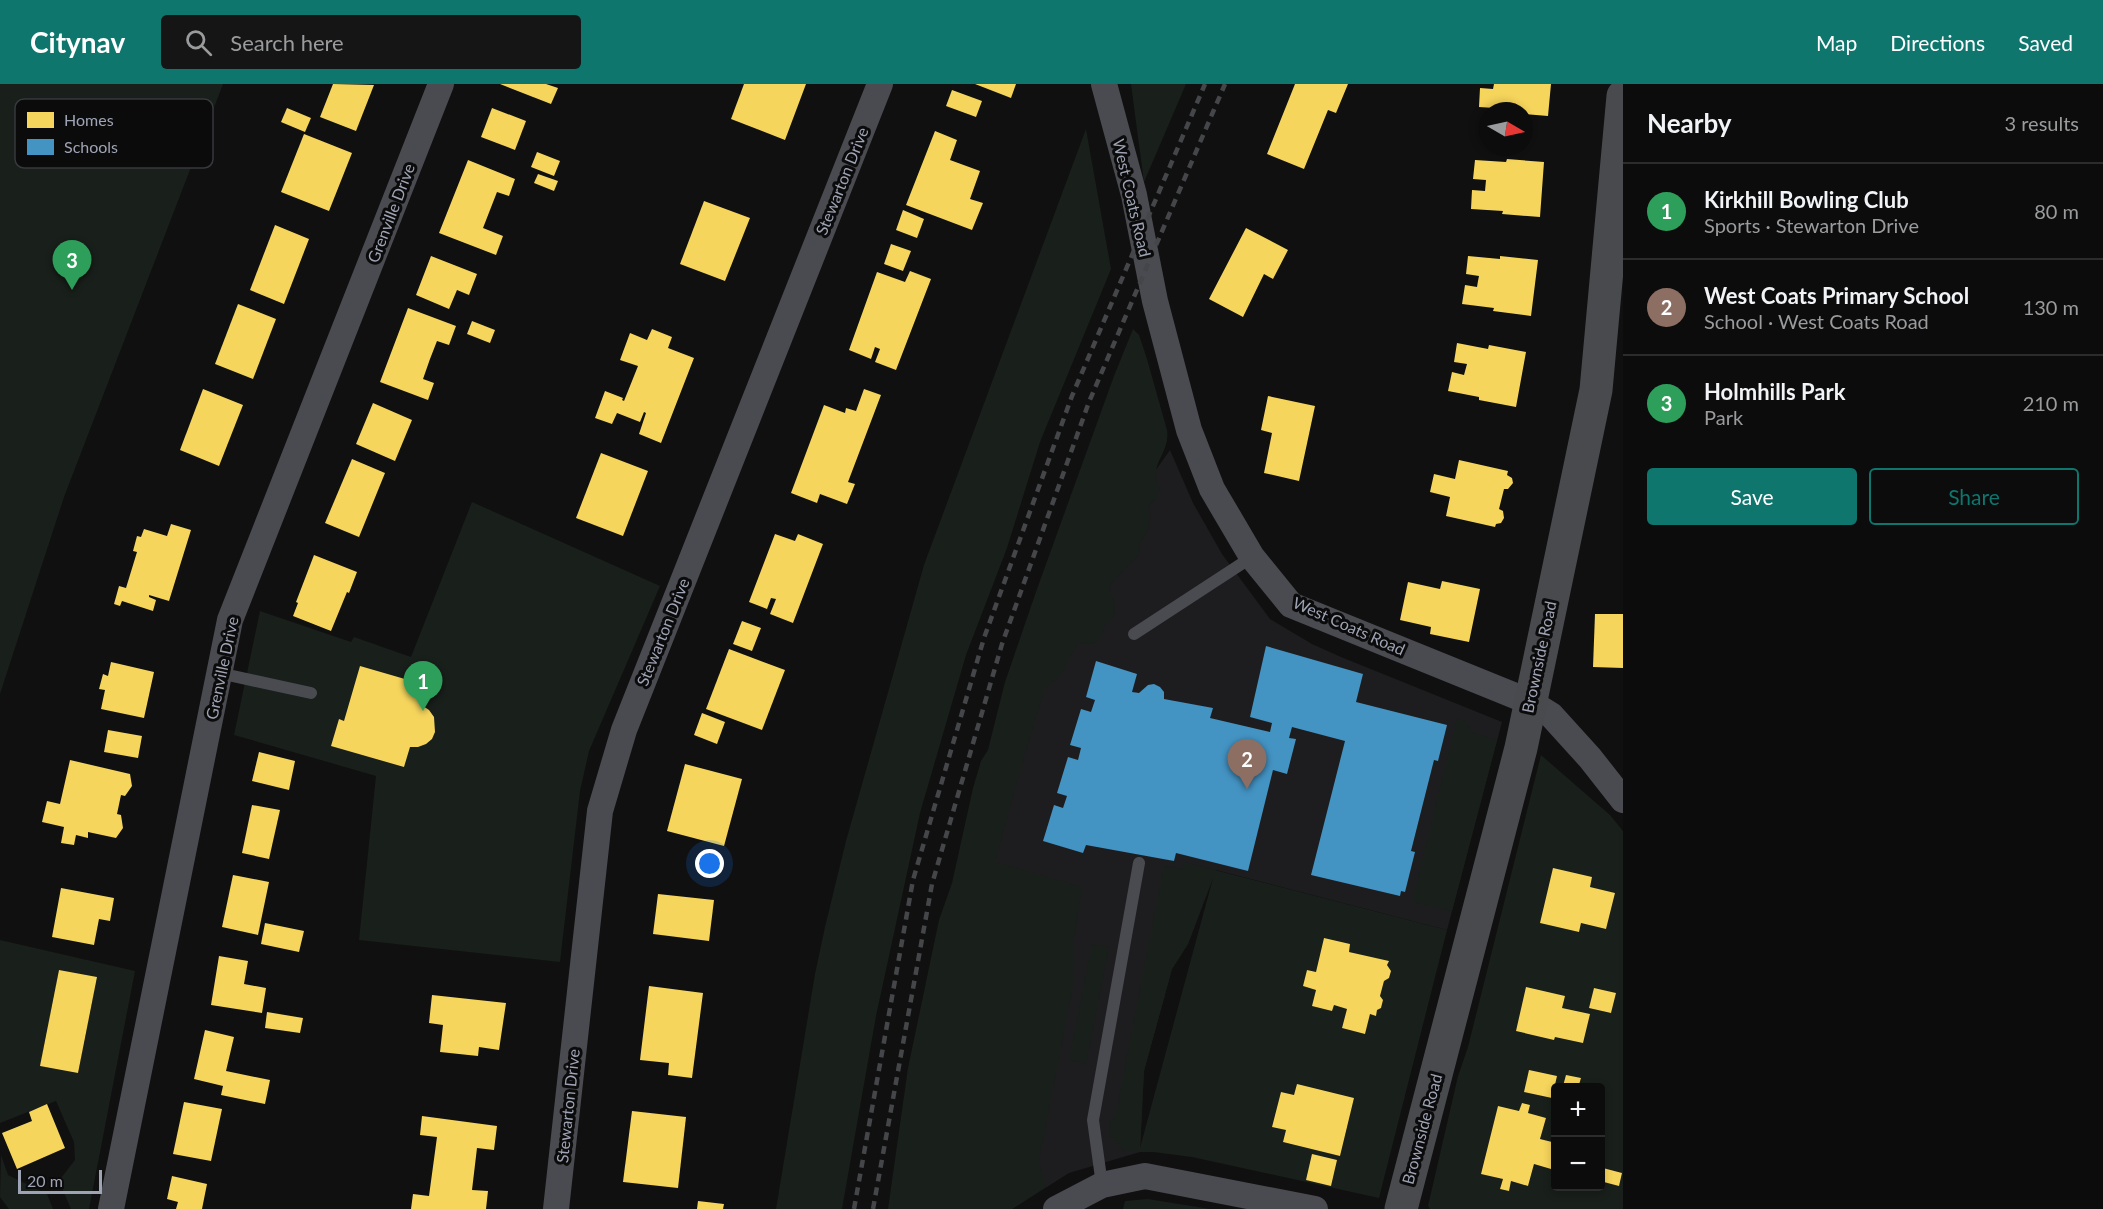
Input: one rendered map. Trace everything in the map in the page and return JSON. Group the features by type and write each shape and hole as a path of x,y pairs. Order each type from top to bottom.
{"street":[{"name":"Grenville Drive","path":"111,1209 230,620 441,84"},
{"name":"Stewarton Drive","path":"556,1209 600,811 624,730 880,84"},
{"name":"West Coats Road","path":"1104,84 1134,195 1155,301 1189,430 1212,489 1252,557 1291,604 1530,702 1551,715 1590,758 1623,800"},
{"name":"Brownside Road","path":"1401,1209 1521,748 1596,390 1623,96"},
{"path":"1056,1209 1102,1185 1145,1176 1316,1209"}],"lane":[{"path":"1134,634 1252,557"},
{"path":"219,673 311,693"},
{"path":"1102,1185 1093,1120 1139,864"}],"shaded area":[{"path":"0,84 223,84 213,110 213,99 15,99 15,168 191,168 64,497 0,694"},
{"path":"1131,84 1186,84 1144,182"},
{"path":"1086,129 1111,269 1040,442 1007,548 966,655 920,813 876,1016 842,1209 776,1209 815,974 825,927 846,841 924,565"},
{"path":"1133,329 1139,335 1167,430 1166,446 1156,473 1156,481 1160,489 1157,498 1148,506 1150,523 1138,546 1140,553 1109,586 1115,607 1113,619 1107,622 1098,642 1087,644 1078,642 1061,674 1045,688 995,862 1082,887 1073,942 1073,986 1039,1161 1046,1187 1012,1209 888,1209 908,1068 939,920 952,883 973,788 981,761 988,750 1005,682 1037,589"},
{"path":"1170,450 1193,503 1222,554 1270,619 1312,644 1341,657 1502,722 1447,930 1216,870 1188,944 1172,969 1144,1071 1140,1152 1069,1173 1012,1209 925,1209 996,838 1079,578"},
{"path":"472,502 660,586 589,751 580,791 560,962 359,940 376,776 234,735 260,611 351,642 354,637 411,657"},
{"path":"1457,718 1468,723 1470,732 1497,740 1452,911 1412,902"},
{"path":"1541,755 1610,815 1623,831 1623,1209 1430,1209 1428,1206 1458,1076 1468,1047","holes":["1590,887 1615,893 1606,929 1581,923 1579,932 1540,923","1594,988 1616,993 1611,1013 1589,1008"]},
{"path":"1184,862 1447,930 1379,1198 1192,1157 1153,1152 1126,1152 1118,1146 1115,1137 1108,1138 1111,1119 1115,1118 1164,866 1182,869","holes":["1213,878 1140,1148 1144,1071 1172,969 1188,944","1324,938 1350,944 1349,952 1388,961 1387,965 1391,971 1389,978 1384,981 1380,996 1383,1000 1381,1008 1377,1010 1376,1016 1370,1014 1365,1034 1342,1028 1347,1009 1334,1005 1332,1011 1312,1006 1316,990 1303,986 1307,970 1316,972","1297,1084 1354,1098 1340,1156 1283,1142 1286,1130 1272,1126 1281,1092 1294,1095"]},
{"path":"0,940 135,971 89,1209 71,1209 62,1188 61,1178 75,1160 74,1142 56,1101 0,1123","holes":["59,970 97,977 78,1073 40,1066"]},
{"path":"1092,944 1109,947 1086,1064 1069,1060"},
{"path":"1,1155 8,1175 47,1194 53,1209 9,1209 0,1197"},
{"path":"1148,1199 1210,1209 1123,1209 1125,1201"}],"building: Homes":[{"path":"333,84 374,85 356,131 320,117"},
{"path":"500,84 546,84 558,88 551,104"},
{"path":"744,84 806,84 785,140 731,119"},
{"path":"975,84 1016,84 1011,98"},
{"path":"1295,84 1348,84 1336,113 1328,110 1304,169 1267,154"},
{"path":"1494,84 1551,84 1548,116 1533,115 1533,102 1479,102 1480,88 1493,89"},
{"path":"952,90 982,101 976,117 946,106"},
{"path":"287,108 311,118 305,132 281,122"},
{"path":"492,108 526,121 515,150 481,137"},
{"path":"935,131 957,140 950,160 980,171 970,199 983,203 972,230 906,205"},
{"path":"304,134 352,153 329,211 281,192"},
{"path":"537,152 560,161 554,176 531,167"},
{"path":"1507,159 1544,162 1540,217 1471,209 1472,190 1485,191 1486,180 1473,179 1475,160 1506,162"},
{"path":"468,160 515,179 509,196 497,192 483,228 503,236 496,255 439,233"},
{"path":"538,174 558,181 554,191 534,183"},
{"path":"704,201 750,218 725,281 680,264"},
{"path":"903,210 924,219 917,238 896,230"},
{"path":"275,225 309,239 284,304 250,290"},
{"path":"1246,228 1288,250 1273,279 1264,274 1243,317 1209,299"},
{"path":"891,244 911,251 903,271 884,264"},
{"path":"431,256 477,274 469,295 457,290 449,309 416,295"},
{"path":"1468,256 1500,259 1500,256 1538,260 1531,316 1462,304 1465,285 1477,287 1479,276 1466,274"},
{"path":"910,271 931,279 896,370 875,362 880,349 875,347 871,359 849,350 877,272 905,282"},
{"path":"238,304 276,319 253,379 215,364"},
{"path":"408,308 456,326 449,345 437,341 430,359 423,379 434,383 428,400 380,382"},
{"path":"472,321 495,330 490,343 467,334"},
{"path":"652,329 672,337 668,348 694,358 661,443 639,434 646,413 644,412 640,422 617,413 612,424 595,418 605,391 623,398 624,401 638,366 620,360 630,333 647,340"},
{"path":"1457,343 1488,349 1489,345 1526,352 1516,407 1448,391 1452,372 1464,375 1467,364 1454,362"},
{"path":"203,389 243,405 219,466 180,450"},
{"path":"864,389 881,395 848,482 855,484 847,504 820,494 817,503 791,493 824,405 845,413 846,408 856,411"},
{"path":"1268,396 1315,406 1299,481 1264,473 1272,433 1261,430"},
{"path":"373,403 412,420 395,461 356,444"},
{"path":"601,453 648,471 623,536 576,518"},
{"path":"352,459 385,473 359,537 325,523"},
{"path":"1459,460 1508,471 1507,475 1512,478 1513,483 1508,489 1504,489 1499,509 1503,511 1504,518 1495,527 1446,516 1450,497 1430,492 1434,474 1455,479"},
{"path":"171,524 191,530 169,601 149,595 156,600 153,611 122,601 120,606 114,604 119,586 126,588 137,552 133,551 137,536 141,537 144,529 167,536"},
{"path":"775,534 795,541 798,534 823,544 793,623 770,614 776,599 771,598 767,609 749,602"},
{"path":"314,555 357,572 331,631 293,616"},
{"path":"1442,581 1480,589 1469,642 1430,634 1431,627 1400,620 1408,582 1440,589"},
{"path":"1595,614 1623,614 1623,668 1593,667"},
{"path":"742,621 761,628 752,651 733,644"},
{"path":"729,649 785,670 762,730 706,709"},
{"path":"111,662 154,672 144,718 101,709 105,690 99,689 103,674 108,676"},
{"path":"360,666 429,686 423,706 434,717 435,732 426,744 410,747 404,767 331,746 339,719 344,721"},
{"path":"702,713 725,722 717,744 694,735"},
{"path":"108,730 142,736 138,758 104,752"},
{"path":"259,752 295,761 289,790 252,781"},
{"path":"70,760 130,774 132,786 125,796 121,795 117,814 121,815 123,828 116,838 88,832 88,838 76,835 74,845 61,843 64,827 42,822 47,801 60,804"},
{"path":"685,764 742,779 724,846 667,831"},
{"path":"252,805 280,810 269,859 242,853"},
{"path":"1553,868 1592,877 1590,887 1615,893 1606,929 1581,923 1579,932 1540,923"},
{"path":"233,875 269,882 258,935 222,927"},
{"path":"61,888 114,898 110,921 99,919 94,945 52,937"},
{"path":"658,894 714,900 709,941 653,934"},
{"path":"265,923 304,931 299,952 261,944"},
{"path":"1324,938 1350,944 1349,952 1389,961 1387,965 1391,971 1389,978 1384,981 1380,996 1383,1000 1381,1008 1377,1010 1376,1016 1370,1014 1365,1034 1342,1028 1347,1009 1334,1005 1332,1011 1312,1006 1316,990 1303,986 1307,970 1316,972"},
{"path":"219,956 248,961 244,984 266,988 262,1013 211,1005"},
{"path":"59,970 97,977 78,1073 40,1066"},
{"path":"649,986 703,993 692,1078 668,1075 669,1063 640,1060"},
{"path":"1526,987 1565,996 1562,1008 1590,1014 1583,1043 1555,1037 1554,1040 1516,1031"},
{"path":"1594,988 1616,993 1611,1013 1589,1008"},
{"path":"432,995 506,1003 499,1050 479,1047 478,1056 440,1052 443,1025 429,1023"},
{"path":"267,1012 303,1018 300,1033 265,1028"},
{"path":"205,1030 234,1037 226,1071 270,1080 265,1104 221,1095 223,1086 194,1079"},
{"path":"1529,1070 1557,1076 1555,1083 1551,1083 1551,1098 1524,1092"},
{"path":"1566,1075 1581,1078 1580,1083 1564,1083"},
{"path":"1297,1084 1354,1098 1340,1156 1283,1142 1286,1130 1272,1127 1281,1092 1294,1095"},
{"path":"184,1102 222,1109 211,1161 173,1154"},
{"path":"1522,1103 1530,1105 1528,1113 1546,1118 1540,1139 1551,1142 1551,1169 1534,1164 1528,1186 1511,1181 1509,1191 1500,1189 1503,1179 1481,1174 1498,1106 1519,1111"},
{"path":"47,1104 65,1148 17,1169 2,1133 32,1121 29,1112"},
{"path":"632,1111 686,1117 678,1188 623,1182"},
{"path":"422,1116 497,1126 494,1150 477,1148 472,1190 488,1191 486,1209 411,1209 413,1194 429,1196 437,1137 420,1135"},
{"path":"1312,1154 1337,1160 1331,1186 1306,1180"},
{"path":"1605,1169 1622,1173 1619,1186 1605,1182"},
{"path":"172,1176 207,1184 202,1209 176,1209 178,1202 167,1199"},
{"path":"698,1201 724,1204 723,1209 697,1209"}],"building: Schools":[{"path":"1266,646 1363,674 1356,702 1447,725 1438,761 1434,760 1411,851 1415,852 1405,892 1401,891 1400,896 1311,875 1345,741 1292,727 1289,738 1296,739 1287,774 1273,770 1248,871 1176,853 1174,861 1086,845 1083,853 1043,841 1054,805 1063,808 1067,796 1057,793 1068,757 1078,760 1081,748 1070,745 1081,709 1091,712 1095,700 1086,697 1096,661 1137,674 1132,692 1139,693 1148,685 1154,684 1164,692 1164,699 1213,708 1210,718 1270,732 1272,723 1250,717"}],"railway":[{"path":"854,1209 913,880 984,638 1072,396 1205,84"},
{"path":"873,1209 932,884 1002,644 1089,402 1225,84"}],"place":[{"name":"Holmhills Park","path":"72,290"},
{"name":"Kirkhill Bowling Club","path":"423,711"},
{"name":"West Coats Primary School","path":"1247,789"}]}
